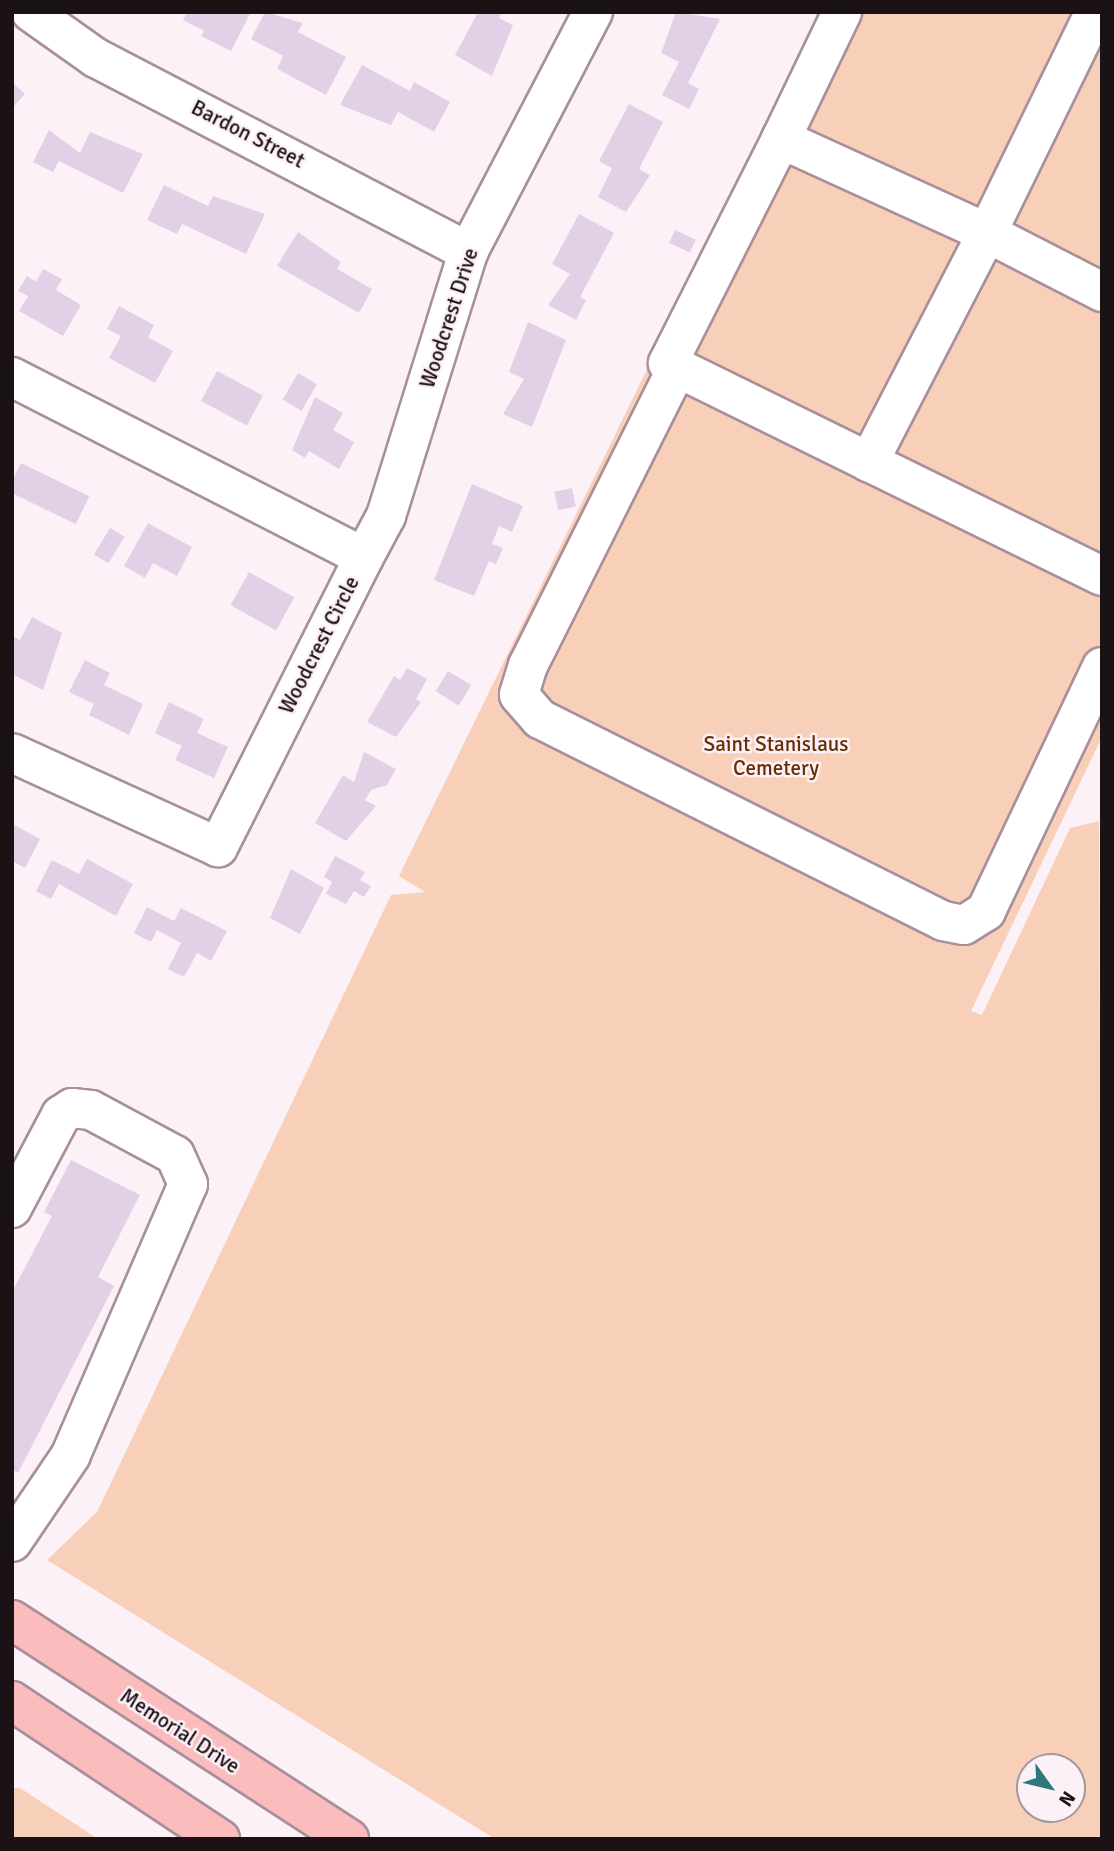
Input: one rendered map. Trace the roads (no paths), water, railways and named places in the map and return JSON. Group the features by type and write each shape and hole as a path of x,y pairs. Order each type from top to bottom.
{"main road":[{"name":"Memorial Drive","path":"12,1620 349,1839"},
{"path":"12,1701 211,1835"}],"street":[{"name":"Bardon Street","path":"31,12 96,58 468,252"},
{"name":"Woodcrest Drive","path":"364,557 386,516 468,252 593,12"},
{"path":"842,12 668,363 1102,576"},
{"path":"869,462 988,233 1095,12"},
{"path":"781,139 988,233 1102,292"},
{"path":"678,366 528,665 519,695 540,719 943,920 964,925 986,911 1102,667"},
{"name":"Woodcrest Circle","path":"12,377 364,557 218,847 12,753"},
{"path":"12,1208 61,1115 72,1108 90,1110 175,1155 188,1184 71,1455 25,1496 12,1542"}],"park label":[{"name":"Saint Stanislaus Cemetery","path":"776,756"}]}
